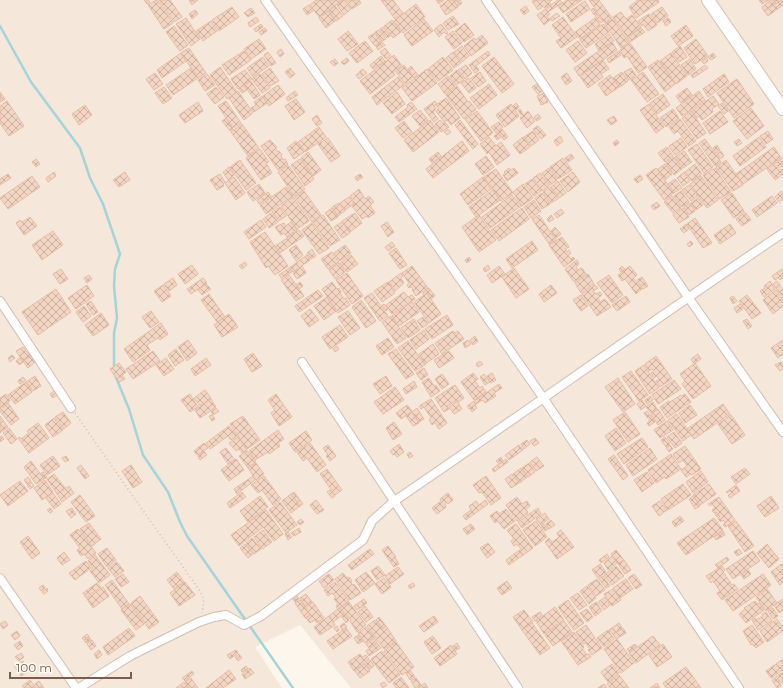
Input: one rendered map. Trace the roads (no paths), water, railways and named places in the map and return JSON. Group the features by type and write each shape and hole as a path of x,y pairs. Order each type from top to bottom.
{"street":[{"path":"266,0 544,398 739,688"},
{"path":"486,0 688,297 783,432"},
{"path":"708,0 783,110"},
{"path":"79,688 130,656 199,622 226,615 244,625 261,616 363,540 372,521 393,502 688,297 783,233"},
{"path":"0,301 71,408"},
{"path":"302,362 393,502 518,688"},
{"path":"0,578 76,688"}],"waterway":[{"path":"0,26 31,82 80,148 90,178 103,204 120,254 115,269 114,286 117,318 114,333 114,370"},
{"path":"115,375 129,409 143,455 168,492 187,536 293,688"}]}
